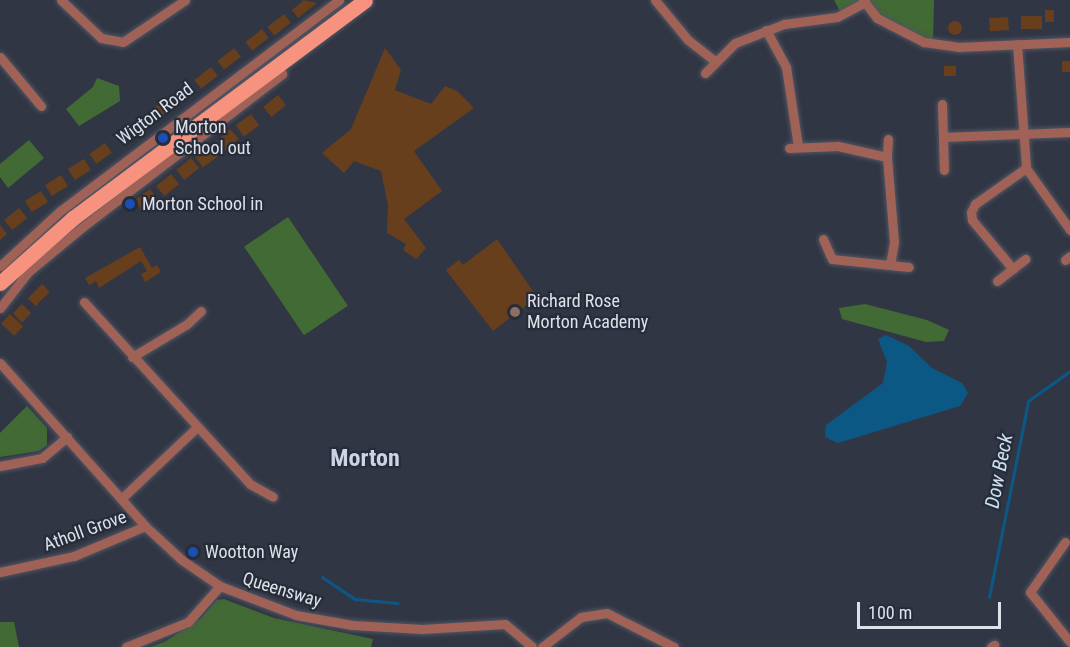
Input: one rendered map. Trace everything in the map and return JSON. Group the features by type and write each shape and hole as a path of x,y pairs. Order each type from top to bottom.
{"main road":[{"name":"Wigton Road","path":"0,283 73,218 365,0"}],"street":[{"path":"61,0 101,38 123,42 180,1"},
{"name":"Wigton Road","path":"0,266 60,211 339,0"},
{"path":"655,0 688,40 714,60"},
{"path":"705,73 714,60 735,44 766,30 837,17 864,1 877,18 924,42 958,47 1070,42"},
{"path":"766,30 786,67 793,147 838,147 887,157"},
{"path":"1017,44 1021,133 1026,168 1070,230"},
{"path":"0,57 40,106"},
{"name":"Wigton Road","path":"0,308 28,272 80,229 282,74 276,67"},
{"path":"942,104 944,170"},
{"path":"943,137 1070,132"},
{"path":"888,139 887,157 894,242 890,264"},
{"path":"1013,269 972,220 971,212 982,198 1026,168"},
{"path":"823,239 832,259 909,267"},
{"path":"997,281 1025,259"},
{"path":"84,302 250,484 273,497"},
{"path":"132,357 187,324 201,311"},
{"name":"Queensway","path":"0,363 145,526 182,560 220,586 296,615 352,625 422,629 505,624 532,647"},
{"path":"122,498 196,427"},
{"path":"0,466 42,458 67,437"},
{"name":"Atholl Grove","path":"0,572 74,556 145,526"},
{"path":"1065,542 1030,592 1070,642"},
{"path":"126,647 188,622 220,586"},
{"path":"542,647 580,617 607,613 668,646"}],"green space":[{"path":"834,0 934,0 933,39 922,39 878,17 865,1 841,13"},
{"path":"97,78 119,86 120,101 79,126 66,109 93,87"},
{"path":"29,140 44,158 8,188 0,177 0,164"},
{"path":"288,217 348,306 304,335 244,247"},
{"path":"865,304 927,320 949,330 944,341 926,342 842,319 839,308"},
{"path":"27,406 47,428 47,445 39,451 0,457 0,433"},
{"path":"224,599 274,618 373,639 371,647 151,647 166,641 201,618 217,600"},
{"path":"0,622 14,622 19,647 0,647"}],"water":[{"path":"886,335 909,346 932,368 962,383 968,393 960,406 838,443 825,437 826,425 883,383 887,362 878,339"}],"building":[{"path":"304,0 317,3 298,18 292,10"},
{"path":"1045,10 1054,10 1054,22 1045,22"},
{"path":"284,14 291,23 274,36 267,27"},
{"path":"1021,16 1042,16 1042,29 1021,29"},
{"path":"1008,17 1009,30 990,31 989,18"},
{"path":"955,21 960,23 962,28 960,33 955,35 950,33 948,28 950,23"},
{"path":"262,29 269,38 252,51 245,42"},
{"path":"234,48 241,57 224,70 217,61"},
{"path":"385,48 401,70 395,90 431,104 445,86 457,91 474,108 414,151 442,191 404,219 426,248 416,259 403,250 406,244 387,233 388,205 381,171 354,161 344,173 322,153 351,129"},
{"path":"1062,61 1070,61 1070,72 1062,72"},
{"path":"944,66 956,66 956,76 944,76"},
{"path":"211,67 218,76 201,89 194,80"},
{"path":"186,85 193,94 176,107 169,98"},
{"path":"278,95 286,105 271,117 263,107"},
{"path":"160,103 167,112 150,125 143,116"},
{"path":"251,114 259,125 244,136 236,125"},
{"path":"137,121 144,130 126,143 120,135"},
{"path":"230,129 239,139 225,151 217,141"},
{"path":"105,143 112,153 96,164 89,154"},
{"path":"210,145 218,156 203,167 195,156"},
{"path":"191,158 199,168 184,180 176,170"},
{"path":"84,159 91,170 75,180 68,169"},
{"path":"171,174 179,184 164,196 156,186"},
{"path":"61,175 68,186 52,196 45,185"},
{"path":"150,189 158,200 143,211 135,200"},
{"path":"41,191 48,202 32,212 25,201"},
{"path":"19,208 27,218 12,230 4,220"},
{"path":"0,225 7,234 0,240"},
{"path":"497,239 537,297 493,331 446,270 459,260 463,265"},
{"path":"140,247 152,268 157,265 161,272 145,282 141,274 147,271 141,261 99,288 96,281 89,285 85,278"},
{"path":"42,284 50,292 36,306 28,298"},
{"path":"22,304 31,313 22,322 13,313"},
{"path":"10,314 23,326 14,336 1,324"}],"waterway":[{"name":"Dow Beck","path":"989,597 1028,401 1070,371"},
{"name":"Dow Beck","path":"322,577 355,599 398,603"}],"place":[{"name":"Morton School out","path":"163,138"},
{"name":"Morton School in","path":"130,204"},
{"name":"Richard Rose Morton Academy","path":"515,312"},
{"name":"Wootton Way","path":"193,552"}],"district":[{"name":"Morton","path":"365,459"}]}
